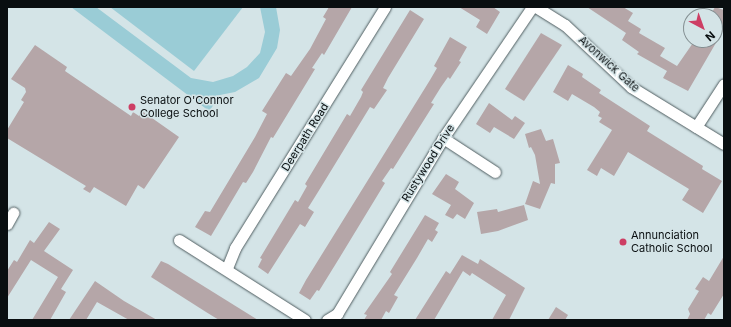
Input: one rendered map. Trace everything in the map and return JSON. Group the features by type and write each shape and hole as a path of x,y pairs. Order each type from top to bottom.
{"street":[{"name":"Deerpath Road","path":"227,268 235,248 385,7"},
{"name":"Rustywood Drive","path":"327,320 337,314 443,138 532,7"},
{"name":"Avonwick Gate","path":"536,7 565,25 631,86 724,144"},
{"path":"696,127 724,84"},
{"path":"443,138 495,172"},
{"path":"7,224 13,213"},
{"path":"179,240 227,268 305,320"}],"shaded area":[{"path":"71,7 96,7 191,78 213,82 233,76 247,67 260,53 265,32 260,7 276,7 280,30 277,48 259,78 235,92 215,96 218,99 209,111"},
{"path":"110,7 243,7 194,71"}],"building":[{"path":"329,7 352,7 324,55 322,53 312,68 315,69 273,138 271,137 253,172 246,183 243,182 211,236 195,227 205,211 210,212 255,137 267,114 262,111 286,73 291,76 310,49 326,19 323,17"},
{"path":"459,7 493,7 500,12 487,34 476,27 480,20"},
{"path":"587,7 623,7 633,13 628,21 641,29 639,33 665,48 660,56 677,66 689,48 713,48 688,91 663,78 667,71 637,54 639,52 622,40 626,33"},
{"path":"410,10 424,19 388,78 383,88 387,90 374,109 370,107 308,208 314,212 305,227 300,224 268,274 258,267 262,259 260,258 295,200 298,202 307,186 305,184 347,114 350,116 361,97 363,92 361,90"},
{"path":"723,10 724,10 723,31"},
{"path":"541,33 562,45 524,101 505,89"},
{"path":"450,37 467,47 459,61 461,62 450,79 448,77 441,87 431,103 434,104 393,169 391,168 382,181 385,183 340,257 319,291 317,290 310,300 299,293 430,80 437,68 434,66"},
{"path":"35,45 67,67 65,71 131,116 133,112 139,116 142,111 179,137 144,189 138,185 126,206 94,187 90,193 83,189 86,186 7,138 7,130 24,102 21,100 26,92 25,88 11,79"},
{"path":"568,65 583,74 582,77 601,90 599,93 650,126 647,131 703,166 702,169 722,181 703,213 682,200 689,189 628,152 614,176 601,168 597,176 587,170 612,130 599,122 602,118 598,116 600,112 594,107 572,94 568,101 553,92"},
{"path":"489,103 512,120 515,116 525,123 514,139 494,127 490,133 476,124"},
{"path":"541,129 546,141 553,139 560,163 555,164 555,184 551,183 540,209 525,204 533,181 540,184 535,155 531,147 529,148 525,134"},
{"path":"446,174 459,182 455,189 474,203 465,219 457,214 453,219 445,215 451,205 432,194"},
{"path":"524,205 528,220 498,231 481,234 477,212 497,209 498,212"},
{"path":"425,215 439,223 435,230 438,232 432,242 428,239 394,295 398,297 389,313 386,311 381,320 364,320 367,315 364,314 392,274 390,272"},
{"path":"49,222 60,229 44,251 73,270 61,289 66,292 50,320 32,320 58,277 31,260 7,298 7,271 14,260 17,262 30,240 34,243"},
{"path":"462,255 478,264 480,259 525,288 509,320 492,320 506,295 472,273 470,276 463,271 434,320 415,320 446,271 450,274"},
{"path":"724,256 724,294 711,315 708,313 704,320 687,320 690,314 688,309 699,291 695,289 703,277 709,281"},
{"path":"161,261 258,320 219,320 151,277"},
{"path":"95,281 124,301 157,320 129,320 97,302 86,320 69,320"},
{"path":"556,307 568,315 565,320 548,320"}],"place":[{"name":"Senator O'Connor College School","path":"132,107"},
{"name":"Annunciation Catholic School","path":"623,242"}]}
